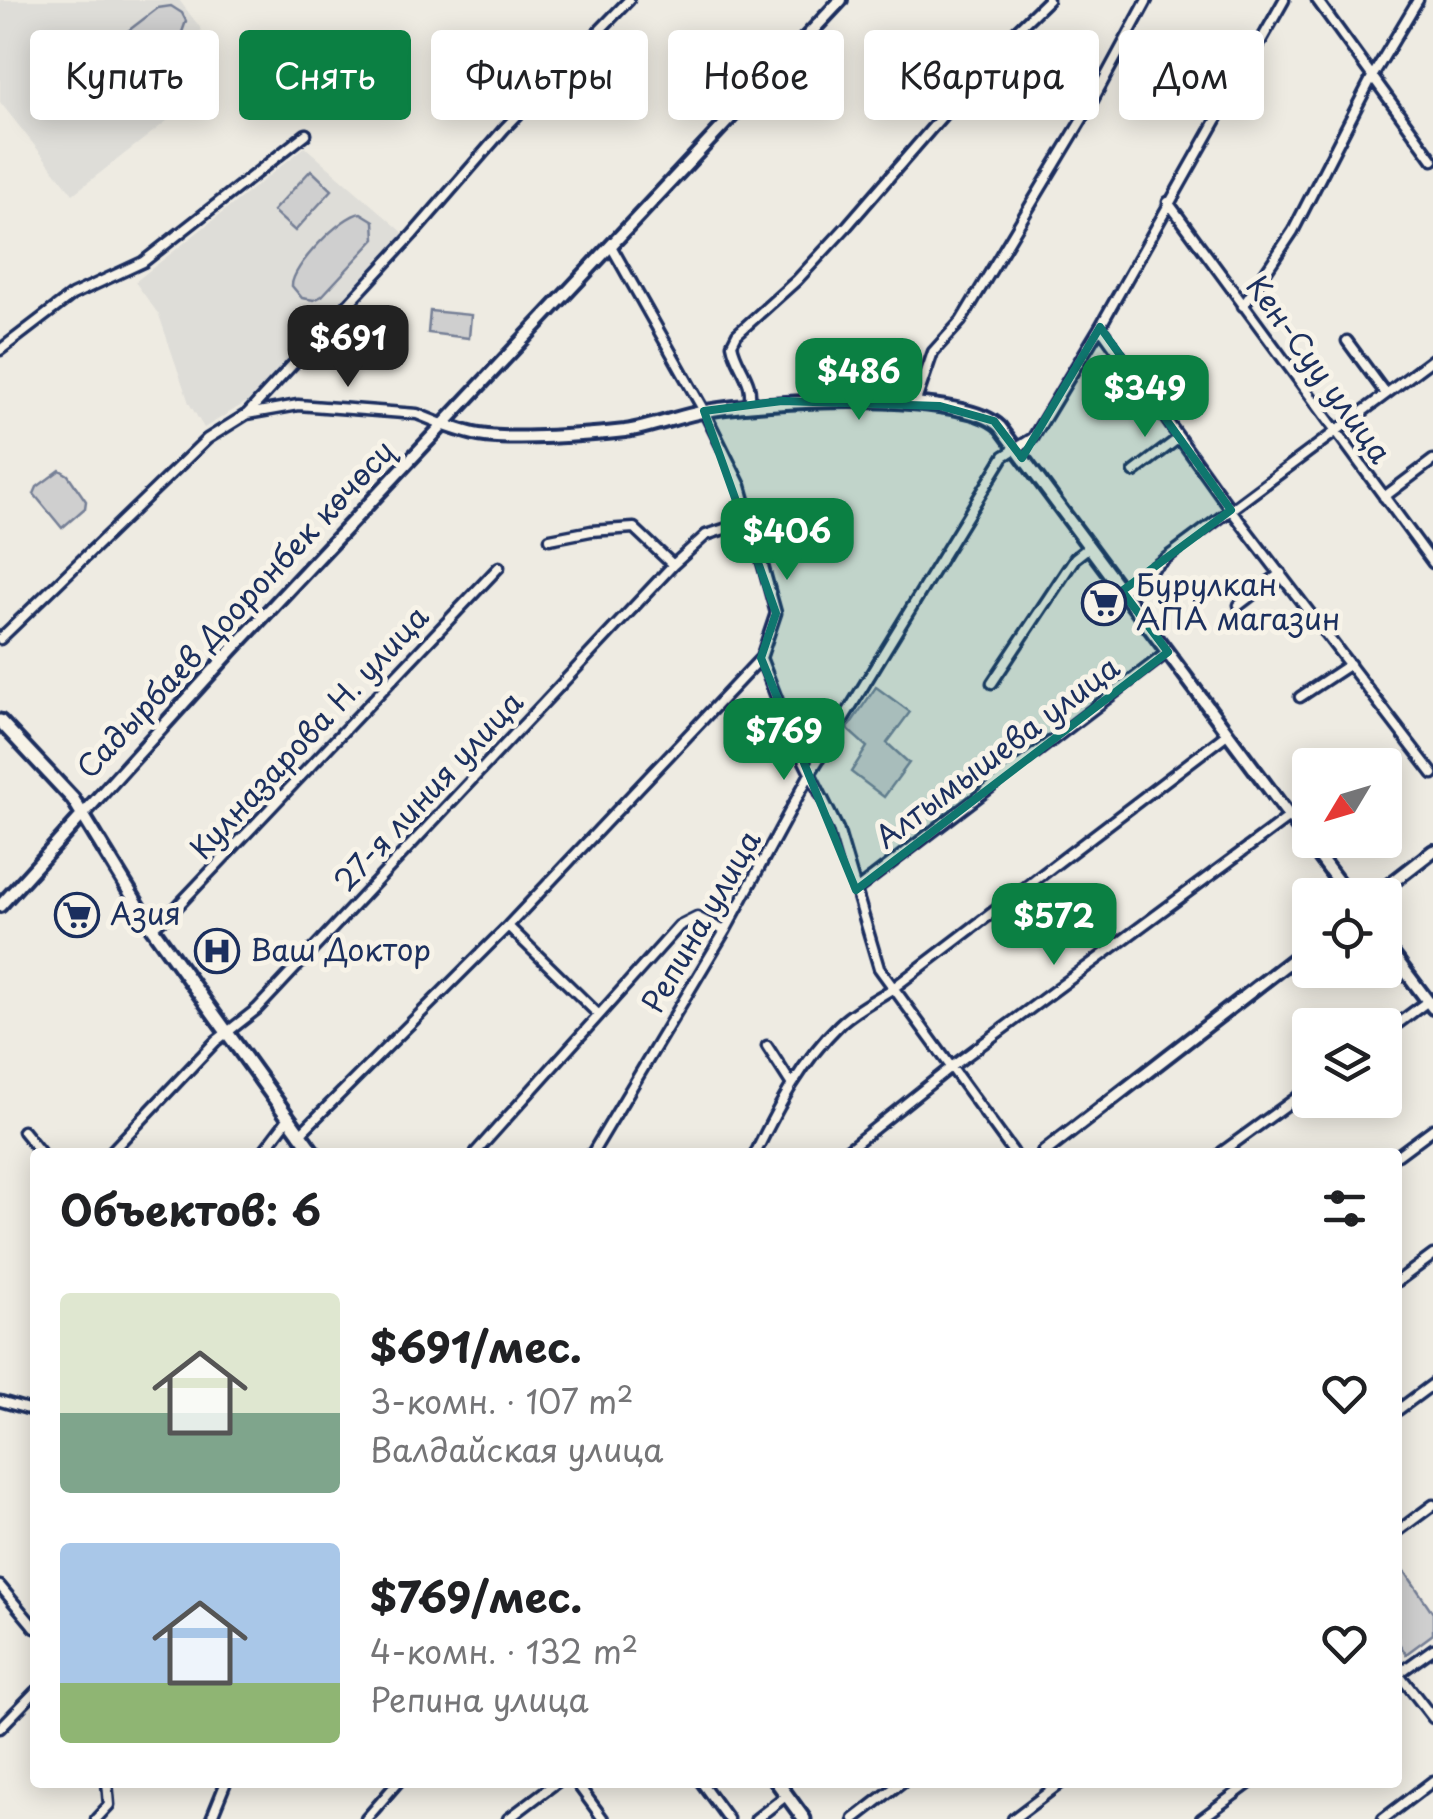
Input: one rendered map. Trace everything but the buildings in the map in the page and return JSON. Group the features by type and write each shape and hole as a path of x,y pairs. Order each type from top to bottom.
{"main road":[{"path":"0,721 72,799 152,928 310,1148"},
{"path":"782,1788 804,1819"}],"street":[{"path":"0,639 206,439 247,414 504,129 629,0"},
{"name":"Садырбаев Дооронбек көчөсү","path":"0,906 442,424 840,0"},
{"path":"750,405 750,381 732,344 736,334 798,280 1048,0"},
{"path":"915,404 932,352 961,321 1147,0"},
{"name":"Репина улица","path":"596,1148 725,931 812,772 1004,456 1034,438 1284,0"},
{"path":"1317,0 1429,146 1433,160"},
{"path":"1243,306 1293,231 1372,76 1418,0"},
{"path":"0,350 72,295 143,262 306,134"},
{"name":"Кен-Суу улица","path":"1168,202 1433,563"},
{"path":"300,1135 508,926 761,658 776,612 742,486 611,246"},
{"path":"1100,327 1231,510 1433,774"},
{"path":"1347,341 1386,394"},
{"path":"1122,591 1433,360"},
{"path":"247,414 298,405 416,414 478,435 520,436 628,430 704,411 782,401 915,404 986,417 1000,427 1335,878"},
{"path":"1134,472 1179,438"},
{"path":"1384,497 1433,460"},
{"name":"27-я линия улица","path":"115,1148 226,1032 256,1009 672,566 706,535 749,522"},
{"path":"550,539 634,528 672,566"},
{"path":"992,683 1075,558 1088,547"},
{"name":"Кулназарова Н. улица","path":"152,928 174,910 499,567"},
{"path":"1239,605 1281,574"},
{"name":"Алтымышева улица","path":"856,890 1168,652"},
{"path":"761,658 790,735 838,829 879,968 1010,1148"},
{"path":"1300,696 1350,664"},
{"path":"758,1148 792,1086 841,1022 892,989 1227,734"},
{"path":"850,1148 950,1068 1289,818"},
{"path":"1398,878 1433,851"},
{"path":"480,1148 679,926 697,916 725,931"},
{"path":"508,926 598,1016"},
{"path":"1049,1148 1292,960"},
{"path":"1402,967 1430,1005 1402,1022"},
{"path":"767,1046 792,1086"},
{"path":"1228,1148 1292,1101"},
{"path":"266,1148 288,1119"},
{"path":"1402,1151 1433,1129"},
{"path":"23,1130 37,1148"},
{"path":"1402,1278 1433,1255"},
{"path":"1402,1407 1433,1384"},
{"path":"0,1401 30,1410"},
{"path":"1402,1528 1433,1505"},
{"path":"0,1586 30,1622"},
{"path":"1402,1670 1433,1648"},
{"path":"1402,1678 1433,1718"},
{"path":"0,1728 30,1697"},
{"path":"1383,1819 1433,1781"},
{"path":"96,1819 109,1804 108,1788"},
{"path":"211,1819 224,1788"},
{"path":"366,1819 393,1788"},
{"path":"508,1819 549,1788"},
{"path":"580,1788 603,1819"},
{"path":"705,1788 728,1819"},
{"path":"854,1819 894,1788"},
{"path":"1013,1819 1054,1788"},
{"path":"1201,1819 1243,1788"},
{"path":"756,1819 787,1795"}],"highlighted area":[{"path":"1100,327 1231,510 1122,591 1168,652 856,890 761,658 776,613 704,411 782,401 940,406 994,421 1022,458"}],"shaded area":[{"path":"0,0 179,0 202,30 30,30 30,120 168,120 73,194 0,102"},
{"path":"171,6 182,13 186,21 183,30 129,30 158,8"},
{"path":"305,147 405,234 250,400 204,428 189,403 159,315 135,282"},
{"path":"311,170 332,190 295,231 273,211"},
{"path":"361,213 374,221 375,239 322,296 314,300 302,298 292,286 308,255 342,223"},
{"path":"430,311 471,315 469,338 428,333"},
{"path":"60,470 86,501 85,508 62,528 34,494 37,487"},
{"path":"876,687 910,712 887,743 909,763 884,797 851,772 867,747 847,729"},
{"path":"1402,1567 1433,1613 1433,1634 1406,1654 1402,1648"}],"place":[{"name":"Бурулкан АПА магазин","path":"1104,603"},
{"name":"Азия","path":"77,915"},
{"name":"Ваш Доктор","path":"217,951"}]}
